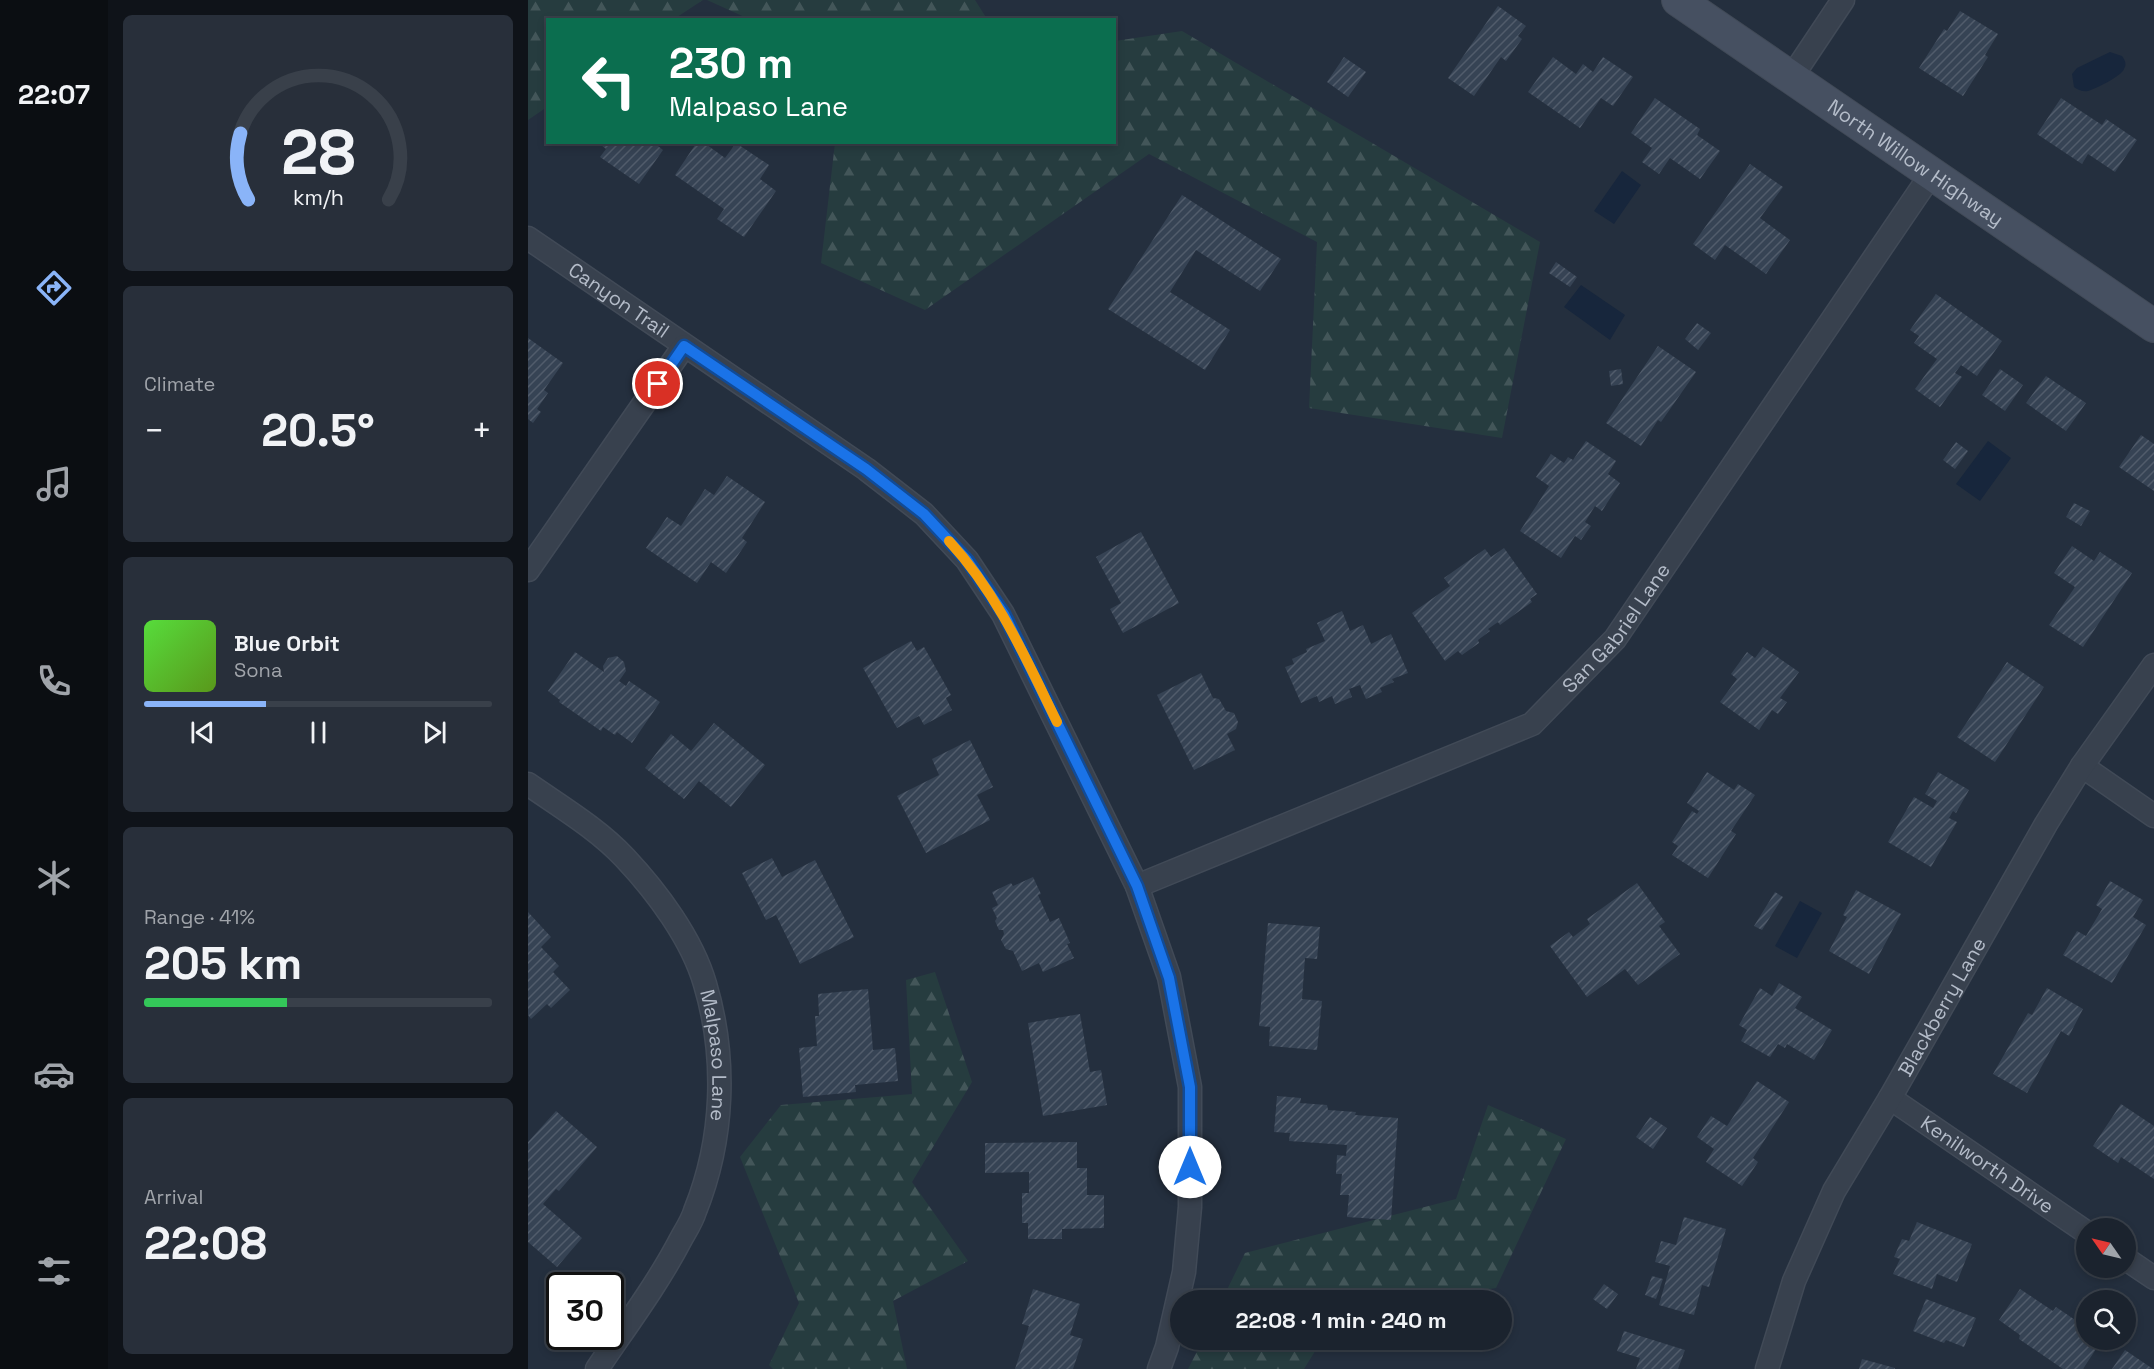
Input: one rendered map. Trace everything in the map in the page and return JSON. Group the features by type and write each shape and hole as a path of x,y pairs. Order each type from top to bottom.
{"street":[{"name":"North Willow Highway","path":"1678,0 2154,326"},
{"path":"1791,78 1843,0"},
{"name":"San Gabriel Lane","path":"1137,886 1532,724 1615,639 1932,173"},
{"name":"Canyon Trail","path":"528,238 866,469 924,514 967,560 1004,614 1137,886 1169,978 1190,1087 1190,1207 1184,1272 1167,1347 1159,1369"},
{"path":"528,570 684,346"},
{"name":"Blackberry Lane","path":"1767,1369 1794,1281 1830,1201 2046,824 2082,766 2154,665"},
{"path":"2082,766 2154,816"},
{"name":"Malpaso Lane","path":"528,784 581,820 624,857 662,901 684,937 705,983 716,1037 721,1098 713,1154 695,1212 665,1268 597,1369"},
{"name":"Kenilworth Drive","path":"1890,1098 2076,1225"},
{"path":"2136,1266 2154,1278"}],"green space":[{"path":"528,0 703,0 676,18 546,18 546,108 528,120"},
{"path":"707,0 975,0 986,18 747,18"},
{"path":"1182,31 1540,242 1502,438 1309,408 1317,242 1149,154 925,310 821,263 835,144 1116,144 1116,41"},
{"path":"935,972 972,1082 912,1182 968,1261 893,1301 907,1369 773,1369 769,1365 799,1303 740,1157 781,1105 912,1094 906,980"},
{"path":"1488,1105 1566,1139 1496,1288 1482,1290 1227,1290 1245,1253 1456,1199"},
{"path":"1198,1350 1316,1350 1304,1369 1188,1369"}],"water":[{"path":"2110,52 2124,59 2125,65 2119,75 2088,91 2074,87 2072,74 2077,68"},
{"path":"1622,171 1641,185 1614,224 1594,211"},
{"path":"1581,285 1625,315 1610,340 1564,307"},
{"path":"1988,441 2011,458 1980,501 1956,484"},
{"path":"1800,901 1822,913 1797,958 1775,946"}],"building":[{"path":"1498,6 1526,26 1518,36 1522,39 1506,61 1501,57 1474,96 1448,78"},
{"path":"1960,11 1998,34 1985,55 1988,57 1963,96 1919,68 1944,29 1947,31"},
{"path":"1344,57 1366,72 1348,97 1327,82"},
{"path":"1553,57 1576,74 1583,64 1593,72 1603,57 1633,77 1613,106 1601,98 1580,128 1528,92"},
{"path":"1655,98 1700,129 1697,135 1720,151 1700,179 1670,158 1659,174 1642,162 1652,148 1631,133"},
{"path":"2061,98 2102,125 2106,119 2137,140 2115,172 2088,154 2082,164 2037,134"},
{"path":"600,144 656,144 663,150 639,184 600,157 606,149"},
{"path":"696,144 706,144 725,158 738,144 769,165 760,179 776,191 744,237 717,219 724,209 675,175"},
{"path":"1750,164 1783,187 1760,218 1790,240 1766,274 1725,245 1715,260 1693,244"},
{"path":"1182,195 1281,259 1260,291 1196,250 1170,292 1230,330 1205,370 1108,309"},
{"path":"1556,262 1577,277 1570,287 1549,273"},
{"path":"1936,294 2002,341 1977,376 1961,365 1955,373 1962,377 1940,407 1915,389 1937,359 1914,343 1919,336 1910,330"},
{"path":"1697,323 1711,333 1698,350 1685,339"},
{"path":"528,338 563,363 544,390 548,393 537,409 541,412 533,423 528,419"},
{"path":"1658,346 1696,372 1661,422 1658,420 1641,446 1606,423"},
{"path":"1621,369 1623,384 1611,386 1609,371"},
{"path":"2000,369 2023,385 2005,411 1982,395"},
{"path":"2046,376 2086,403 2066,431 2026,403"},
{"path":"2141,435 2154,444 2154,491 2119,467"},
{"path":"1586,441 1616,461 1608,474 1620,483 1602,511 1595,506 1585,522 1591,526 1581,540 1575,536 1561,558 1520,531 1549,486 1536,477 1551,454 1564,463 1568,457 1573,460"},
{"path":"1956,442 1968,451 1955,469 1943,460"},
{"path":"727,476 765,502 742,538 747,542 726,573 711,562 697,583 646,548 667,517 681,526 705,489 714,495"},
{"path":"2074,503 2090,511 2081,526 2066,517"},
{"path":"1141,532 1179,603 1123,633 1110,609 1121,603 1096,557"},
{"path":"2072,546 2094,561 2100,552 2132,573 2083,647 2049,625 2075,587 2054,573"},
{"path":"1504,548 1537,594 1530,599 1532,602 1500,625 1498,622 1488,629 1490,631 1478,640 1479,643 1462,655 1458,651 1445,661 1412,613 1450,586 1444,578 1485,549 1491,557"},
{"path":"1342,611 1350,631 1363,625 1371,644 1391,634 1408,673 1392,679 1394,682 1380,688 1382,692 1366,699 1360,685 1349,689 1352,697 1335,704 1332,696 1319,702 1317,696 1301,703 1285,667 1294,664 1292,659 1307,652 1306,649 1325,641 1317,623"},
{"path":"911,641 917,651 924,647 951,695 946,698 952,710 924,725 919,716 897,728 863,668"},
{"path":"1763,647 1799,672 1780,698 1787,702 1778,714 1772,710 1759,730 1720,702 1737,679 1731,674 1747,652 1755,658"},
{"path":"575,652 604,672 603,666 608,658 617,656 624,662 626,671 619,681 626,686 629,681 660,702 632,743 617,732 615,735 603,727 601,731 559,702 560,700 548,691"},
{"path":"2007,662 2044,687 1995,762 1957,737"},
{"path":"1201,673 1213,698 1219,699 1226,711 1234,713 1238,722 1236,729 1227,734 1235,750 1194,770 1157,695"},
{"path":"714,723 765,765 731,807 699,781 684,799 645,768 671,734 691,751"},
{"path":"970,740 993,787 977,795 990,820 926,853 897,796 939,775 932,759"},
{"path":"1707,772 1734,790 1738,784 1755,795 1731,831 1736,834 1708,878 1672,855 1678,846 1672,842 1692,811 1697,814 1699,811 1687,803"},
{"path":"1938,772 1969,790 1956,813 1953,811 1949,818 1957,822 1931,867 1888,842 1914,797 1933,808 1937,801 1925,794"},
{"path":"772,858 782,877 815,860 854,937 800,964 776,915 766,920 742,873"},
{"path":"1033,877 1050,922 1059,918 1074,958 1043,972 1039,963 1022,971 1013,951 1006,949 1001,940 1003,930 999,930 992,908 998,905 992,892 1011,883 1013,886"},
{"path":"2110,881 2143,900 2133,917 2146,925 2112,983 2063,955 2077,931 2086,936 2102,909 2096,905"},
{"path":"1637,883 1665,922 1659,926 1680,954 1638,985 1625,969 1587,997 1550,946 1569,932 1573,937 1590,924 1587,919"},
{"path":"1856,890 1901,914 1869,974 1829,951 1847,917 1843,915"},
{"path":"1775,892 1783,897 1762,930 1754,926"},
{"path":"528,912 551,937 541,947 559,966 553,972 570,990 551,1008 547,1004 531,1019 528,1015"},
{"path":"1268,923 1320,927 1317,959 1305,958 1302,999 1322,1001 1317,1050 1269,1046 1270,1027 1259,1026"},
{"path":"1779,983 1802,997 1795,1008 1832,1030 1814,1060 1787,1044 1785,1048 1778,1044 1770,1057 1741,1041 1747,1030 1739,1025 1760,988 1772,996"},
{"path":"2047,988 2083,1009 2069,1036 2061,1031 2027,1093 1993,1074 2028,1013 2032,1015"},
{"path":"868,989 873,1050 895,1048 898,1081 855,1085 856,1092 803,1097 799,1048 817,1046 815,1016 819,1016 818,994"},
{"path":"1080,1014 1090,1072 1101,1070 1107,1105 1043,1116 1028,1023"},
{"path":"1757,1081 1789,1102 1753,1158 1758,1162 1742,1186 1706,1162 1714,1149 1697,1137 1711,1116 1727,1126"},
{"path":"1277,1096 1301,1098 1300,1103 1327,1105 1328,1110 1356,1112 1355,1115 1398,1118 1391,1220 1347,1217 1349,1195 1340,1195 1342,1174 1336,1174 1337,1155 1346,1156 1347,1145 1289,1141 1290,1133 1274,1132"},
{"path":"2121,1104 2154,1126 2154,1179 2121,1157 2118,1163 2093,1146"},
{"path":"556,1111 597,1147 559,1191 556,1189 543,1204 582,1238 557,1267 528,1242 528,1142"},
{"path":"1650,1117 1667,1128 1653,1149 1636,1137"},
{"path":"1077,1142 1077,1168 1087,1168 1087,1195 1104,1195 1104,1228 1062,1229 1062,1239 1028,1239 1028,1223 1022,1223 1022,1193 1029,1193 1029,1172 985,1173 985,1143"},
{"path":"1684,1217 1726,1229 1709,1287 1702,1285 1694,1315 1659,1305 1670,1266 1655,1262 1661,1241 1676,1245"},
{"path":"1917,1222 1972,1244 1957,1282 1937,1274 1932,1289 1893,1274 1900,1259 1894,1257 1902,1239 1909,1241"},
{"path":"1652,1276 1663,1279 1656,1299 1645,1295"},
{"path":"1604,1284 1618,1294 1607,1309 1593,1299"},
{"path":"1033,1289 1080,1304 1070,1335 1083,1339 1073,1369 1015,1369 1029,1326 1022,1324"},
{"path":"2020,1289 2053,1311 2056,1307 2076,1321 2076,1350 2095,1350 2083,1369 2063,1369 2019,1339 2020,1335 1999,1320"},
{"path":"1926,1299 1976,1318 1964,1347 1946,1340 1944,1343 1913,1331"},
{"path":"1624,1331 1685,1350 1678,1369 1636,1369 1640,1358 1617,1351"},
{"path":"2125,1350 2153,1369 2112,1369"},
{"path":"1862,1359 1895,1368 1895,1369 1859,1369"}],"slow traffic":[{"path":"949,541 967,560 1004,614 1057,722"}],"route":[{"path":"658,384 684,346 866,469 924,514 967,560 1004,614 1137,886 1169,978 1190,1087 1190,1167"}]}
